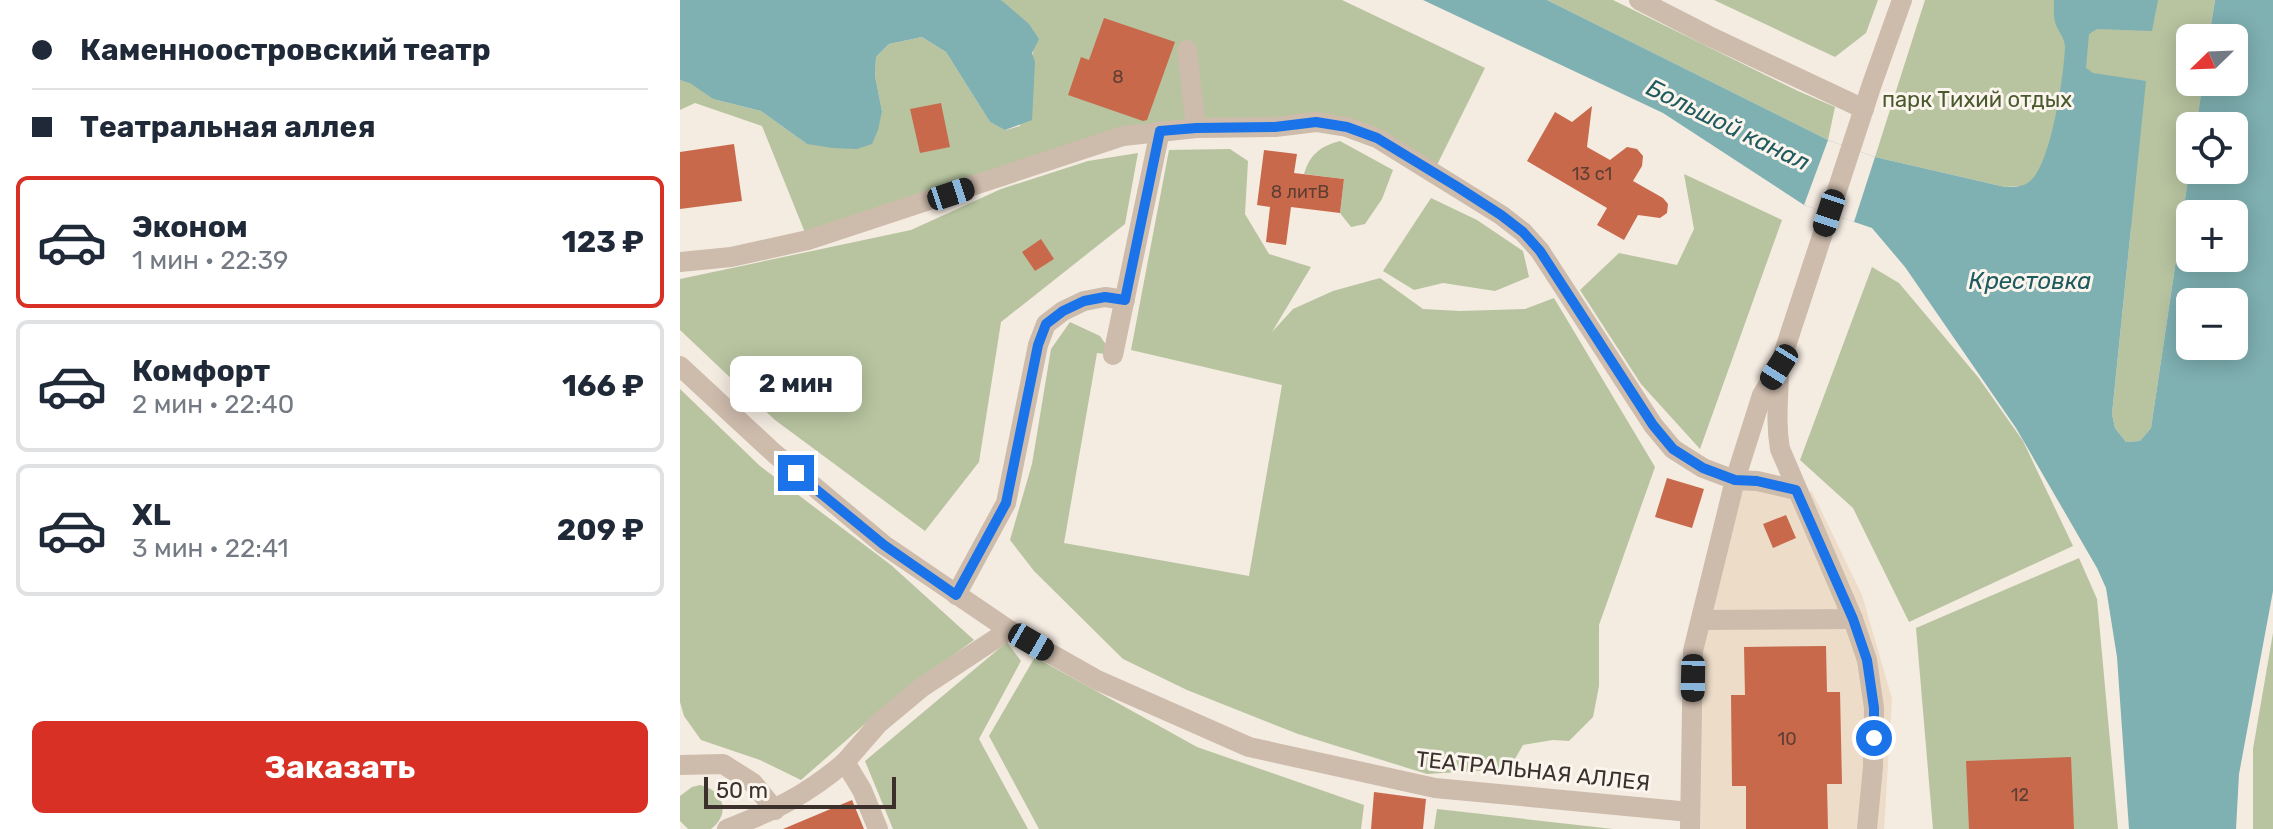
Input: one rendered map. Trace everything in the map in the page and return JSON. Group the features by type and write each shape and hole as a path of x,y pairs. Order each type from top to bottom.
{"street":[{"path":"1639,0 1864,109"},
{"path":"1690,820 1693,651 1735,480 1762,395 1779,367 1902,0"},
{"path":"1187,50 1196,128"},
{"path":"680,262 731,257 808,240 1123,136 1196,128 1275,127 1316,122 1347,127 1377,138 1523,232 1540,251 1653,425 1673,449 1703,468 1735,480 1757,481 1796,490"},
{"path":"1113,355 1160,131"},
{"path":"956,595 1006,503 1038,345 1046,324 1084,301 1105,297 1125,300"},
{"name":"ТЕАТРАЛЬНАЯ АЛЛЕЯ","path":"680,366 775,454 884,545 1009,630 1097,680 1249,747 1435,788 1612,805 1690,820"},
{"path":"1779,367 1776,424 1780,449 1853,619 1867,660 1874,708 1873,767 1867,829"},
{"path":"1701,620 1853,619"},
{"path":"727,829 775,810 820,784 845,762 879,723 921,688 1009,630"},
{"path":"845,762 862,790 878,829"},
{"path":"680,765 723,764 753,783 775,810"}],"green space":[{"path":"1001,0 1342,0 1485,68 1434,171 1347,127 1160,131 808,240 762,126 695,103 680,110 680,80 690,82 713,99 761,111 807,144 882,111 875,76 876,57 889,44 922,37 946,52 990,122 1006,130 1020,126 1034,46"},
{"name":"парк Тихий отдых","path":"1547,0 1613,0 1835,107 1828,140"},
{"path":"1714,0 1878,0 1866,33 1835,57"},
{"path":"1925,0 2215,0 2211,24 2176,24 2176,96 2201,96 2198,112 2176,112 2176,184 2187,184 2185,200 2176,200 2176,260 2151,428 2140,441 2126,442 2115,428 2112,414 2131,228 2021,186 2005,187 1875,157"},
{"path":"1340,141 1393,170 1382,199 1365,224 1351,227 1340,213 1344,179 1304,174 1317,152"},
{"path":"1230,149 1248,161 1245,214 1269,254 1311,267 1272,332 1293,309 1333,291 1380,278 1423,309 1525,309 1554,298 1655,467 1599,625 1599,686 1593,717 1569,741 1523,745 1509,769 1427,774 1298,734 1187,690 1123,659 1034,571 1010,540 1032,464 1051,349 1070,322 1100,336 1113,355 1097,353 1064,543 1249,576 1282,385 1131,350 1169,150"},
{"path":"1138,153 1125,224 1001,322 979,462 925,531 775,420 680,330 680,279 911,230 1001,189 1088,161"},
{"path":"1684,174 1782,220 1700,449 1641,384 1580,290 1619,253 1677,265 1694,229"},
{"path":"1431,198 1477,220 1523,251 1529,277 1495,291 1443,283 1414,290 1383,271"},
{"path":"1872,267 1899,283 1978,377 2023,441 2073,546 1909,622 1853,508 1800,460"},
{"path":"680,389 760,466 891,565 974,640 891,701 801,780 760,760 701,740 684,716 680,702"},
{"path":"2079,558 2097,599 2118,829 1933,829 1916,628"},
{"path":"2273,633 2273,829 2253,829 2253,749"},
{"path":"1007,642 1021,661 979,739 1028,829 893,829 865,761"},
{"path":"1035,657 1197,747 1364,805 1361,829 1039,829 989,736"},
{"path":"700,785 715,792 723,810 711,829 688,829 680,821 680,796"},
{"path":"1437,809 1613,829 1434,829"}],"shaded area":[{"path":"1732,468 1812,492 1862,595 1892,699 1884,829 1682,829 1684,648"}],"water":[{"path":"680,0 1001,0 1029,24 1039,39 1032,53 1035,62 1032,120 1005,130 990,122 946,52 922,37 889,44 876,57 875,76 882,111 872,144 857,149 807,144 761,111 713,99 680,80"},
{"name":"Крестовка","path":"1423,0 1547,0 1828,140 1875,157 2005,187 2029,182 2037,173 2050,140 2065,47 2055,22 2054,0 2158,0 2152,31 2097,29 2089,34 2086,68 2093,73 2146,81 2112,414 2115,428 2126,442 2140,441 2151,428 2176,260 2176,272 2248,272 2248,200 2185,200 2187,184 2248,184 2248,112 2198,112 2201,96 2248,96 2248,24 2211,24 2215,0 2273,0 2273,591 2239,774 2236,829 2129,829 2117,657 2106,588 2097,568 2016,428 1905,267 1872,228 1804,205 1663,113"}],"pier":[{"path":"1828,140 1875,157 1854,222 1804,205"}],"building":[{"path":"1104,18 1175,42 1147,120 1068,95 1081,57 1089,60"},
{"path":"941,103 950,147 920,153 910,109"},
{"path":"1592,106 1587,147 1610,160 1627,147 1637,149 1643,156 1642,166 1633,181 1668,204 1667,213 1660,218 1638,215 1624,240 1597,225 1607,208 1527,161 1555,112 1572,122"},
{"path":"734,144 742,201 680,209 680,152"},
{"path":"1264,150 1297,154 1294,173 1344,179 1340,213 1291,207 1286,245 1266,242 1270,207 1257,205"},
{"path":"1041,239 1054,259 1035,271 1022,252"},
{"path":"1667,478 1704,489 1692,528 1655,517"},
{"path":"1786,515 1796,538 1773,548 1763,524"},
{"path":"1826,646 1827,692 1840,692 1842,784 1827,784 1828,829 1746,829 1746,786 1732,786 1731,695 1745,695 1744,647"},
{"path":"2071,757 2074,829 1969,829 1966,761"},
{"path":"1374,792 1426,799 1423,829 1371,829"},
{"path":"852,800 864,829 783,829"}],"route":[{"path":"796,473 884,545 956,595 1006,503 1038,345 1046,324 1084,301 1105,297 1125,300 1160,131 1275,127 1316,122 1347,127 1377,138 1434,171 1523,232 1540,251 1653,425 1673,449 1703,468 1735,480 1778,484 1796,490 1853,619 1867,660 1874,708 1874,738"}],"water label":[{"name":"Большой канал","path":"1728,125"}]}
